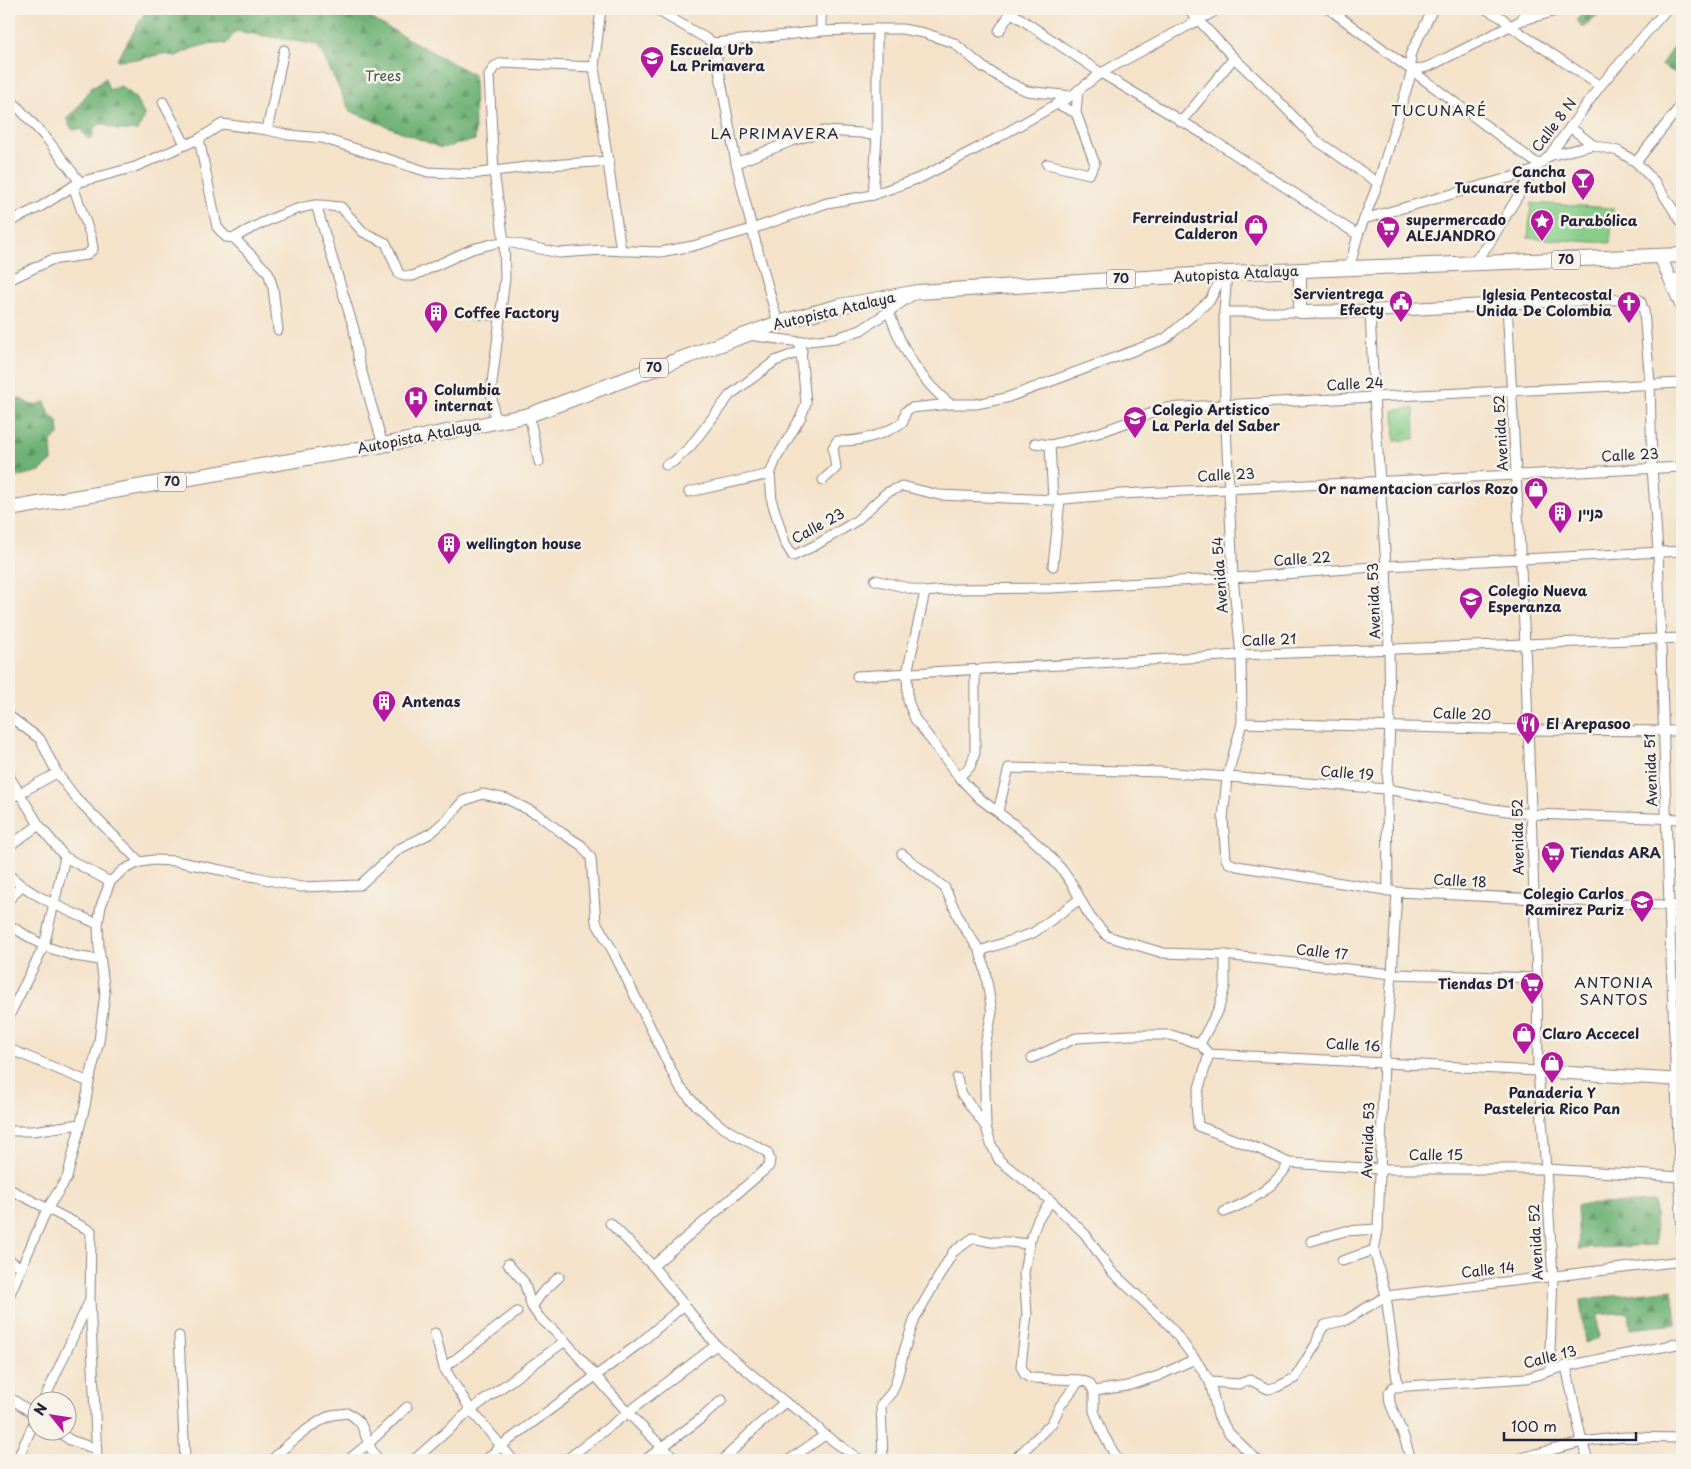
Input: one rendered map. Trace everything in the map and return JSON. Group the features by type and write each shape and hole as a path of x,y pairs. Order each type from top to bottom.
{"main road":[{"name":"Autopista Atalaya","path":"9,509 383,445 529,414 778,323 840,306 918,292 1225,274 1660,256 1681,251"}],"street":[{"path":"601,9 594,67 621,250"},
{"path":"655,9 714,43 821,31 902,29 924,33 954,44 983,67 1006,81 1028,91 1075,93"},
{"path":"821,31 821,17 824,9"},
{"path":"1188,9 1316,140 1378,183"},
{"path":"199,139 217,227 226,237 234,238 258,224 316,205 342,207 362,232 386,243 399,274 404,276 413,276 472,248 504,240 559,253 621,250 660,252 714,241 827,203 873,195 922,177 997,138 1075,93 1101,73 1219,9"},
{"path":"1329,9 1536,168"},
{"path":"1349,269 1358,235 1378,183 1412,71 1410,55 1433,9"},
{"path":"1486,9 1600,86"},
{"path":"1520,21 1527,9"},
{"path":"1412,71 1430,66 1520,21 1563,9"},
{"name":"Calle 8 N","path":"1472,264 1489,244 1536,168 1549,156 1600,86 1667,9"},
{"path":"999,30 1009,10 1101,73 1249,163 1358,235"},
{"path":"873,195 877,136 877,29"},
{"path":"714,43 736,163 778,323"},
{"path":"267,130 284,50"},
{"path":"1181,122 1234,58"},
{"path":"495,422 491,391 505,278 504,240 494,172 489,74 495,66 502,63 594,67"},
{"path":"1047,164 1089,174 1093,170 1095,164 1076,114 1075,93"},
{"path":"9,280 51,260 86,255 93,249 76,184 47,139 14,102"},
{"path":"163,102 186,144"},
{"path":"1057,104 1076,114"},
{"path":"1636,162 1682,104"},
{"path":"9,222 40,207 76,184 135,167 199,139 222,124 289,135 322,138 428,172 452,174 494,172 534,166 609,161"},
{"path":"1570,127 1593,145 1618,151 1636,162 1655,182 1682,223"},
{"path":"736,163 792,141 824,131 855,132 877,136"},
{"path":"1549,156 1593,145"},
{"path":"1364,220 1536,168"},
{"path":"316,205 354,329 359,362 383,445"},
{"path":"234,238 268,272 273,288 278,330"},
{"path":"1660,256 1677,278 1682,307"},
{"path":"1300,271 1300,312"},
{"path":"823,480 836,468 833,448 837,441 863,440 896,427 903,422 906,411 911,408 950,404 976,404 1006,398 1165,339 1210,300 1225,274"},
{"name":"Avenida 54","path":"1225,274 1225,404 1240,655 1242,723 1227,778 1223,819 1226,859 1229,863 1238,866"},
{"path":"666,465 673,462 690,447 730,395 775,361 801,346 861,330 918,292"},
{"name":"Avenida 51","path":"1507,304 1627,299 1640,300 1644,311 1650,384 1652,467 1658,551 1669,906 1678,998 1682,1240"},
{"path":"1224,312 1370,311 1507,304"},
{"name":"Avenida 52","path":"1507,304 1525,644 1538,1071 1553,1277 1550,1349 1552,1370"},
{"name":"Avenida 53","path":"1370,311 1386,566 1390,726 1387,789 1393,892 1392,974 1384,1062 1378,1229 1374,1250 1386,1296 1395,1387 1388,1393 1411,1460"},
{"path":"888,312 896,334 907,355 937,394 950,404"},
{"path":"478,314 500,316"},
{"path":"743,335 801,346"},
{"path":"689,492 770,474 806,403 801,346"},
{"name":"Calle 24","path":"1035,443 1050,445 1098,433 1166,408 1682,383"},
{"path":"529,414 539,462"},
{"path":"1050,445 1057,500 1053,566"},
{"name":"Calle 23","path":"770,474 772,502 785,543 793,556 816,545 856,521 886,493 902,486 939,495 1057,500 1121,494 1682,467"},
{"name":"Calle 22","path":"925,592 956,588 1051,588 1234,578 1521,558 1682,551"},
{"path":"875,580 925,592 907,673 908,701 915,719 959,777 979,798 1052,858 1068,877 1080,899 1033,933 980,951"},
{"name":"Calle 21","path":"857,676 1240,655 1682,638"},
{"path":"959,777 970,767 975,753 975,670"},
{"path":"9,716 40,739 57,773 76,798 140,862"},
{"name":"Calle 20","path":"1242,723 1528,730 1682,731"},
{"name":"Calle 19","path":"998,812 1009,768 1161,772 1387,789 1492,809 1531,814 1682,819"},
{"path":"9,799 57,773"},
{"path":"9,776 39,825 65,858 110,882"},
{"path":"9,1296 47,1209 67,1178 85,1106 99,1041 105,992 100,960 98,924 101,906 110,882 123,870 140,862 175,861 256,876 300,887 360,885 399,849 431,833 463,801 482,794 507,799 539,815 581,845 591,858 596,922 614,953 679,1086 695,1104 722,1127 767,1152 770,1159 768,1166 654,1266"},
{"path":"9,846 39,825"},
{"path":"902,854 945,888 962,923 980,951 992,1012 984,1050 986,1127 991,1144 999,1160 1051,1201 1085,1234 1110,1271 1169,1325 1195,1358 1210,1382 1218,1416 1229,1433 1257,1460"},
{"path":"9,1016 44,946 65,858"},
{"name":"Calle 18","path":"1238,866 1393,892 1682,906"},
{"path":"9,875 21,886 98,924"},
{"path":"9,900 21,886"},
{"name":"Calle 17","path":"1080,899 1090,918 1107,936 1163,953 1225,955 1392,974 1536,978"},
{"path":"9,925 44,946 74,956 100,960"},
{"path":"1200,1044 1219,1008 1225,986 1225,955"},
{"path":"1032,1058 1076,1038 1172,1035 1200,1044 1209,1054"},
{"path":"9,1049 89,1082"},
{"name":"Calle 16","path":"1209,1054 1384,1062 1680,1080"},
{"name":"Calle 15","path":"1209,1054 1197,1096 1198,1126 1259,1149 1289,1163 1381,1169 1546,1169 1681,1177"},
{"path":"957,1078 961,1093 986,1127"},
{"path":"9,1131 33,1131 80,1124"},
{"path":"1224,1212 1248,1202 1269,1187 1284,1172 1289,1163"},
{"path":"9,1189 91,1231 90,1299 97,1460"},
{"path":"1051,1201 1038,1219 1029,1244 1024,1273 1026,1314 1021,1366 1024,1375 1030,1378 1080,1380 1089,1384 1094,1391 1094,1410 1103,1434 1118,1460"},
{"path":"610,1224 654,1266 716,1345 801,1412 854,1459"},
{"path":"1311,1240 1346,1231 1378,1229"},
{"path":"883,1460 881,1405 892,1392 896,1382 915,1318 953,1252 973,1238 992,1242 1029,1244"},
{"path":"1342,1261 1374,1250"},
{"path":"9,1260 22,1268"},
{"name":"Calle 14","path":"1386,1296 1682,1261"},
{"path":"508,1264 524,1282 532,1307 565,1341 628,1414 678,1460"},
{"path":"532,1307 541,1294 559,1277"},
{"path":"1210,1382 1239,1384 1250,1380 1268,1389 1277,1387 1295,1378 1316,1344 1320,1332 1325,1325 1346,1320 1386,1296"},
{"path":"48,1392 90,1299"},
{"path":"486,1460 501,1446 594,1375 640,1343 684,1306"},
{"path":"444,1368 517,1312"},
{"path":"435,1333 444,1368 471,1410 513,1460"},
{"path":"178,1336 186,1460"},
{"path":"414,1460 471,1410 565,1341"},
{"name":"Calle 13","path":"1395,1387 1527,1378 1566,1366 1682,1343"},
{"path":"566,1460 716,1345"},
{"path":"1094,1391 1127,1386 1158,1376 1195,1358"},
{"path":"1566,1366 1582,1442 1588,1460"},
{"path":"1014,1460 1052,1423 1060,1406 1080,1380"},
{"path":"9,1397 28,1410"},
{"path":"645,1460 703,1417 722,1400"},
{"path":"723,1460 786,1402"},
{"path":"348,1460 407,1407"},
{"path":"272,1460 285,1446 332,1415 348,1413 362,1425 368,1444 378,1460"},
{"path":"789,1460 826,1435"},
{"path":"17,1460 28,1436"},
{"path":"1513,1460 1582,1442 1626,1437 1682,1438"},
{"path":"76,1442 96,1449"}],"green space":[{"name":"Trees","path":"147,9 354,9 474,75 475,140 441,148 350,111 318,45 236,31 226,44 214,43 193,48 176,56 162,54 141,59 117,60"},
{"path":"1584,9 1604,9 1583,28 1577,20"},
{"path":"1679,43 1682,45 1682,63 1677,69 1681,73 1679,75 1661,65 1675,44"},
{"path":"105,78 109,90 121,86 136,99 145,116 138,130 117,130 104,124 97,125 93,131 93,137 89,139 81,129 73,130 66,119 74,112 92,87"},
{"path":"1531,203 1613,208 1610,243 1528,238"},
{"path":"14,397 34,405 45,402 50,415 58,422 59,435 51,442 52,461 40,471 19,476 9,481 9,403"},
{"path":"1414,408 1415,439 1395,441 1394,410"},
{"path":"1655,1202 1656,1245 1579,1249 1577,1205"},
{"path":"1672,1289 1676,1324 1630,1329 1628,1312 1597,1315 1599,1337 1585,1343 1580,1300"}],"place":[{"name":"Escuela Urb La Primavera","path":"652,79"},
{"name":"Cancha Tucunare futbol","path":"1583,201"},
{"name":"Parabólica","path":"1542,242"},
{"name":"Ferreindustrial Calderon","path":"1256,247"},
{"name":"supermercado ALEJANDRO","path":"1388,249"},
{"name":"Servientrega Efecty","path":"1401,323"},
{"name":"Iglesia Pentecostal Unida De Colombia","path":"1629,324"},
{"name":"Coffee Factory","path":"436,334"},
{"name":"Columbia internat","path":"416,419"},
{"name":"Colegio Artistico La Perla del Saber","path":"1135,439"},
{"name":"Or namentacion carlos Rozo","path":"1536,510"},
{"name":"בניין","path":"1560,534"},
{"name":"wellington house","path":"449,565"},
{"name":"Colegio Nueva Esperanza","path":"1471,620"},
{"name":"Antenas","path":"384,723"},
{"name":"El Arepasoo","path":"1528,745"},
{"name":"Tiendas ARA","path":"1553,874"},
{"name":"Colegio Carlos Ramirez Pariz","path":"1642,923"},
{"name":"Tiendas D1","path":"1532,1005"},
{"name":"Claro Accecel","path":"1524,1055"},
{"name":"Panaderia Y Pasteleria Rico Pan","path":"1552,1084"}],"district":[{"name":"TUCUNARÉ","path":"1439,111"},
{"name":"LA PRIMAVERA","path":"775,134"},
{"name":"ANTONIA SANTOS","path":"1614,992"}]}
